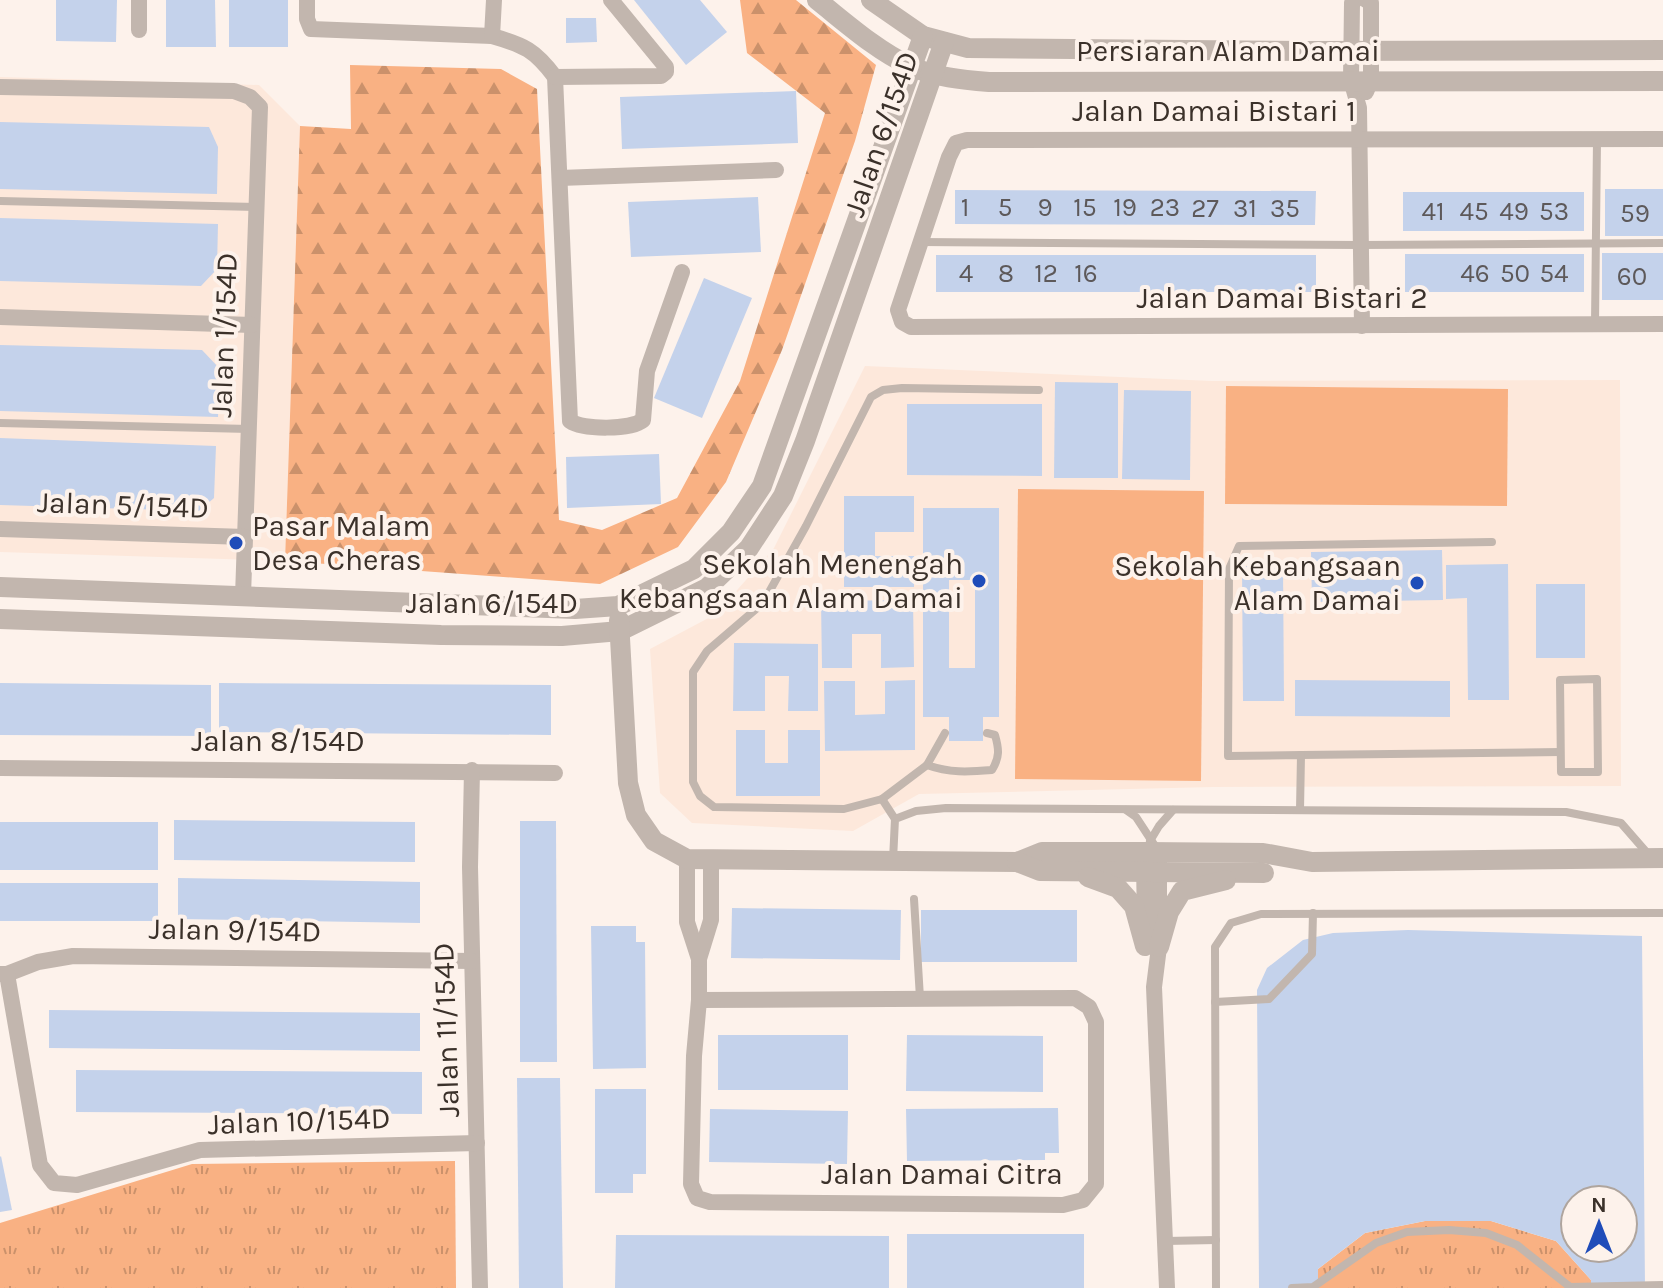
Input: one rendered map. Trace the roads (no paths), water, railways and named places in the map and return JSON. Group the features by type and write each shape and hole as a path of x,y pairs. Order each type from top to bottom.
{"street":[{"path":"139,0 139,30"},
{"path":"307,0 307,19 311,29 492,36 520,44 536,53 555,77 570,421 577,426 622,427 639,424 643,420 647,371 682,272"},
{"path":"492,36 494,0"},
{"path":"555,77 661,76 666,72 666,67 611,0"},
{"name":"Persiaran Alam Damai","path":"817,0 905,71 938,79 989,82 1663,81"},
{"name":"Persiaran Alam Damai","path":"871,0 923,36 968,48 1663,50"},
{"path":"1355,0 1352,3 1361,51 1362,326"},
{"path":"1361,51 1371,3 1366,0"},
{"name":"Jalan 6/154D","path":"0,587 575,609 618,606 694,569 731,532 762,486 905,71 923,36"},
{"name":"Jalan 6/154D","path":"0,619 441,635 562,636 620,631 707,588 749,548 783,496 938,79 944,42"},
{"name":"Jalan 1/154D","path":"0,87 234,91 250,97 260,107 243,596"},
{"name":"Jalan Damai Bistari 1","path":"902,322 898,310 949,157 956,143 967,140 1663,139"},
{"path":"560,178 776,170"},
{"path":"0,317 252,325"},
{"name":"Jalan Damai Bistari 2","path":"902,322 911,327 1663,324"},
{"name":"Jalan 5/154D","path":"0,529 245,537"},
{"path":"241,628 243,596"},
{"path":"618,606 628,783 636,815 654,841 687,859 1017,862 1040,871 1072,872 1151,858 1263,853 1312,862 1657,858"},
{"path":"622,662 628,647 648,618"},
{"path":"562,636 595,643 622,662"},
{"name":"Jalan 8/154D","path":"0,768 555,773"},
{"name":"Jalan 11/154D","path":"472,770 470,867 480,1288"},
{"path":"1017,862 1042,852 1151,858 1264,873"},
{"path":"1151,858 1167,1288"},
{"name":"Jalan Damai Citra","path":"687,859 687,922 699,959"},
{"name":"Jalan Damai Citra","path":"699,1000 1075,998 1089,1007 1096,1022 1096,1184 1083,1200 1063,1205 710,1202 697,1198 691,1184 694,1056 699,959 711,920 711,859"},
{"path":"1152,947 1182,891 1312,862"},
{"path":"1072,872 1118,888 1134,906 1152,947"},
{"name":"Jalan 9/154D","path":"4,974 38,962 73,956 472,961"},
{"name":"Jalan 10/154D","path":"4,974 40,1165 54,1183 77,1185 200,1150 477,1143"}],"lane":[{"path":"1595,324 1597,139"},
{"path":"0,201 256,207"},
{"path":"920,242 1361,245 1663,243"},
{"path":"945,733 927,765 882,799 844,809 714,807 700,796 693,782 693,672 707,651 763,603 871,397 883,390 902,388 1039,390"},
{"path":"0,423 249,429"},
{"path":"1492,542 1239,546 1229,569 1228,756 1560,752"},
{"path":"1597,679 1598,772 1561,772 1560,752 1560,680 1597,679"},
{"path":"927,765 966,773 992,770 999,751 995,735 987,733"},
{"path":"1300,810 1301,755"},
{"path":"882,799 895,819 893,861"},
{"path":"895,819 916,811 946,808 1566,812 1621,823 1657,858"},
{"path":"1126,809 1136,817 1151,858"},
{"path":"1151,858 1173,810"},
{"path":"914,899 920,998"},
{"path":"1215,1002 1269,999 1312,954 1313,913"},
{"path":"1216,1288 1215,947 1231,923 1261,914 1663,913"},
{"path":"1292,1288 1313,1287 1376,1243 1407,1232 1449,1230 1486,1233 1517,1245 1570,1287 1663,1285"},
{"path":"1166,1241 1216,1240"}],"place":[{"name":"Pasar Malam Desa Cheras","path":"236,543"},
{"name":"Sekolah Menengah Kebangsaan Alam Damai","path":"979,581"},
{"name":"Sekolah Kebangsaan Alam Damai","path":"1417,583"}]}
